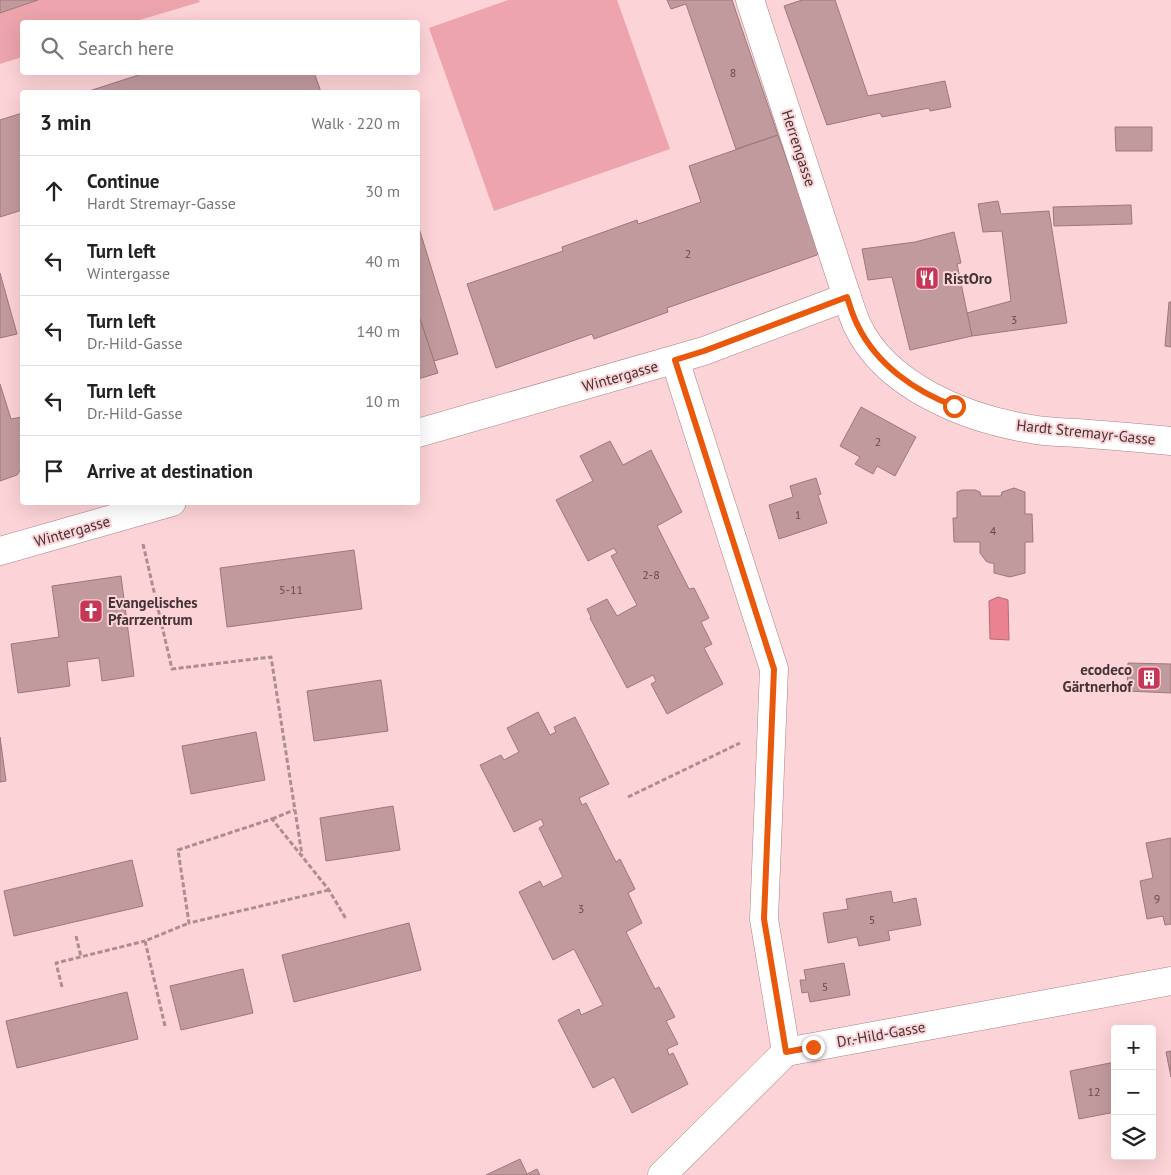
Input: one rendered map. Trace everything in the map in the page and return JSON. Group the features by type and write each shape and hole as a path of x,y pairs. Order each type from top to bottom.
{"street":[{"name":"Herrengasse","path":"750,0 847,297"},
{"name":"Wintergasse","path":"420,432 704,351 847,297"},
{"name":"Hardt Stremayr-Gasse","path":"847,297 858,326 869,344 883,361 916,389 936,400 977,416 1031,429 1171,441"},
{"path":"662,1175 786,1052 764,919 774,669 675,360"},
{"name":"Wintergasse","path":"0,551 162,505"},
{"name":"Dr.-Hild-Gasse","path":"786,1052 1171,981"}],"path":[{"path":"136,513 172,669 271,657 302,855"},
{"path":"628,797 772,728"},
{"path":"189,923 178,850 294,810"},
{"path":"272,819 329,890 346,918"},
{"path":"62,987 56,963 145,941 189,923 329,890"},
{"path":"76,936 81,957"},
{"path":"145,941 164,1026"}],"shaded area":[{"path":"38,0 199,0 200,2 140,20 20,20 20,58 0,64 0,13"},
{"path":"508,0 617,0 670,149 494,211 429,28"},
{"path":"998,597 1008,600 1009,640 990,639 989,601"}],"building":[{"path":"0,0 38,0 0,13"},
{"path":"667,0 732,0 778,135 736,149 686,4 671,9"},
{"path":"802,0 835,0 868,96 945,81 951,107 930,111 929,108 882,117 880,113 827,125 784,6"},
{"path":"139,75 315,75 320,90 92,90"},
{"path":"20,114 20,211 0,217 0,120"},
{"path":"1115,127 1152,127 1152,151 1116,151"},
{"path":"778,135 819,250 817,255 667,308 668,312 594,339 592,334 496,368 467,284 563,251 562,247 637,220 638,224 701,202 689,166"},
{"path":"998,201 1001,214 1049,211 1067,323 972,336 967,313 1011,301 1002,231 983,232 978,204"},
{"path":"1131,205 1132,224 1054,226 1053,207"},
{"path":"420,231 458,354 434,361 420,319"},
{"path":"954,232 961,263 957,264 972,336 910,350 892,277 868,280 862,249 915,242"},
{"path":"0,273 17,334 0,338"},
{"path":"1169,302 1171,302 1171,347 1165,346"},
{"path":"420,319 438,373 420,378"},
{"path":"0,384 11,419 20,417 20,471 17,475 0,481"},
{"path":"861,407 916,437 895,476 877,466 873,474 855,464 860,457 840,446"},
{"path":"610,441 623,465 651,450 682,512 657,526 689,589 694,588 709,618 701,622 712,644 704,648 723,684 667,714 651,684 656,681 653,675 627,688 587,609 607,599 617,616 637,605 611,556 617,553 614,548 588,561 556,500 593,481 580,456"},
{"path":"816,478 821,494 818,495 827,523 779,539 769,505 793,497 790,486"},
{"path":"1014,488 1025,492 1025,514 1032,514 1033,542 1025,542 1025,573 1010,577 994,573 994,563 986,561 980,553 980,542 954,542 953,518 957,518 957,492 975,490 980,492 981,496 1001,496 1002,492"},
{"path":"354,550 362,609 227,627 220,568"},
{"name":"Evangelisches Pfarrzentrum","path":"121,576 134,676 102,681 99,658 67,662 70,686 18,693 11,644 59,637 52,586"},
{"name":"ecodeco Gärtnerhof","path":"1128,663 1171,664 1171,693 1127,691"},
{"path":"381,680 388,731 314,741 307,691"},
{"path":"538,712 550,735 556,732 554,727 575,717 609,784 579,798 582,805 586,803 616,862 620,859 635,889 628,893 642,923 626,932 655,989 659,987 675,1017 666,1021 678,1044 667,1049 669,1055 673,1053 688,1084 632,1113 614,1077 593,1088 558,1020 579,1009 581,1015 603,1005 574,949 553,960 519,892 540,881 543,887 563,877 539,828 544,825 541,819 514,832 480,765 501,755 504,760 519,752 507,728"},
{"path":"256,732 265,780 191,794 182,746"},
{"path":"0,737 6,781 0,782"},
{"path":"393,806 400,850 326,861 320,818"},
{"path":"1171,838 1171,924 1165,925 1163,916 1147,919 1140,881 1153,878 1146,843"},
{"path":"132,860 143,906 14,936 4,891"},
{"path":"891,891 893,903 916,898 921,925 888,931 890,940 859,946 857,937 828,943 823,913 848,909 846,899"},
{"path":"409,923 421,970 294,1002 282,955"},
{"path":"844,963 850,995 810,1002 808,992 802,993 800,980 806,980 804,970"},
{"path":"243,969 253,1013 181,1030 170,986"},
{"path":"127,992 138,1039 17,1068 6,1021"},
{"path":"1171,1051 1171,1077 1166,1052"},
{"path":"1111,1063 1111,1113 1079,1119 1070,1071"},
{"path":"520,1159 527,1174 537,1169 540,1175 486,1175"}],"place":[{"name":"RistOro","path":"927,278"},
{"name":"Evangelisches Pfarrzentrum","path":"91,611"},
{"name":"ecodeco Gärtnerhof","path":"1149,678"}],"route":[{"path":"813,1047 786,1052 764,919 774,669 675,360 704,351 847,297 858,326 869,344 883,361 916,389 936,400 954,406"}]}
